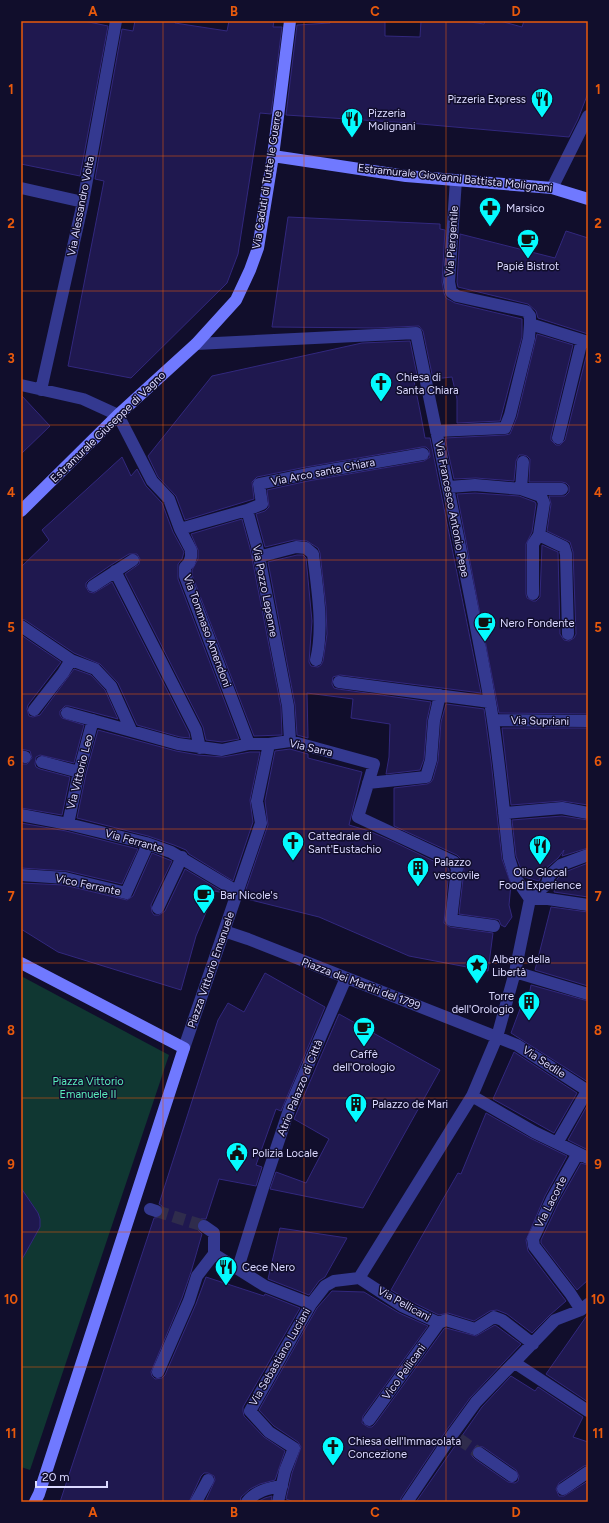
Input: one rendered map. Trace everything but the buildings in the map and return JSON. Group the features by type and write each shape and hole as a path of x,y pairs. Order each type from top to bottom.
{"street":[{"name":"Via Alessandro Volta","path":"41,390 83,202 116,21"},
{"name":"Via Caduti di Tutte le Guerre","path":"196,344 236,300 250,270 258,248 273,156 290,21"},
{"path":"552,188 588,116"},
{"name":"Estramurale Giovanni Battista Molignani","path":"273,156 406,176 552,188 588,199"},
{"name":"Via Piergentile","path":"456,180 449,282 451,292 457,296 526,312 530,316 530,324"},
{"path":"21,188 83,202"},
{"path":"436,431 505,428 510,415 529,338 530,324 585,341 558,438"},
{"name":"Via Francesco Antonio Pepe","path":"196,344 416,333 436,431 431,453 449,487 490,702 509,858 515,877 530,899"},
{"name":"Estramurale Giuseppe di Vagno","path":"21,511 118,415 196,344"},
{"path":"21,385 83,399 118,415"},
{"name":"Via Tommaso Amendoni","path":"118,415 152,481 169,499 180,530 191,550 189,563 185,567 185,576 249,744"},
{"name":"Via Arco santa Chiara","path":"247,510 262,504 259,484 307,474 431,453"},
{"path":"521,489 523,462"},
{"path":"449,487 475,485 521,489 562,489"},
{"path":"521,489 541,496 544,503 539,536 533,544 532,594"},
{"path":"180,530 247,510"},
{"name":"Via Pozzo Lepenne","path":"247,510 257,546 288,706 290,741"},
{"path":"539,536 564,547 566,554 568,634"},
{"path":"258,557 296,547 306,548 313,554 317,586 320,644 316,660"},
{"path":"93,586 133,560"},
{"path":"115,571 196,730 200,748"},
{"path":"21,626 71,660 95,669 111,686 131,730"},
{"path":"34,710 63,673 71,660"},
{"path":"339,682 490,702"},
{"path":"440,695 434,720 431,760 426,777 368,783 358,817 454,862 457,869 451,920 494,926"},
{"name":"Via Sarra","path":"67,713 178,744 200,748 222,750 249,744 269,744 290,741 374,764 368,783"},
{"name":"Via Vittorio Leo","path":"68,824 79,772 93,720"},
{"name":"Via Supriani","path":"493,720 588,722"},
{"name":"Piazza Vittorio Emanuele","path":"184,1048 261,823 257,801 269,744"},
{"path":"42,762 79,772"},
{"path":"504,813 562,808 588,813"},
{"name":"Via Ferrante","path":"21,815 68,824 148,844 182,857 238,892"},
{"name":"Vico Ferrante","path":"21,875 65,878 126,893 148,844"},
{"path":"359,1278 472,1096 497,1037 515,972 530,899 547,884 549,876 561,865 588,855"},
{"path":"158,908 182,857"},
{"path":"530,899 548,899 588,905"},
{"name":"Piazza dei Martiri del 1799","path":"224,931 497,1037"},
{"path":"21,963 184,1048 40,1494 35,1502"},
{"path":"515,972 588,994"},
{"name":"Atrio Palazzo di Città","path":"238,1268 290,1107 346,978"},
{"name":"Via Sedile","path":"497,1037 517,1045 587,1091"},
{"path":"557,1143 587,1091"},
{"path":"472,1096 521,1125 583,1156"},
{"name":"Via Lacorte","path":"583,1156 552,1199 534,1239 534,1246 570,1293 585,1307"},
{"path":"158,1372 189,1301 197,1276 214,1254 214,1233 204,1226"},
{"path":"214,1254 265,1286 311,1304"},
{"name":"Via Sebastiano Luciani","path":"282,1486 285,1471 294,1448 269,1432 250,1411 311,1304 324,1286 334,1281 359,1278"},
{"name":"Via Pellicani","path":"359,1278 402,1306 439,1323 446,1320 475,1329 494,1317 502,1320 533,1344"},
{"path":"407,1502 455,1437 476,1402 555,1320 585,1307"},
{"name":"Vico Pellicani","path":"369,1420 439,1323"},
{"path":"515,1363 588,1411"},
{"path":"479,1453 512,1476"},
{"path":"563,1490 588,1472"},
{"path":"196,1502 208,1480"},
{"path":"247,1502 258,1493 269,1488 282,1486 281,1501"}],"green space":[{"name":"Piazza Vittorio Emanuele II","path":"21,976 169,1055 30,1470 21,1467"}],"tunnel":[{"path":"156,1211 204,1226"},
{"path":"459,1439 479,1453"}],"place":[{"name":"Pizzeria Express","path":"542,118"},
{"name":"Pizzeria Molignani","path":"352,138"},
{"name":"Marsico","path":"490,228"},
{"name":"Papié Bistrot","path":"528,260"},
{"name":"Chiesa di Santa Chiara","path":"381,402"},
{"name":"Nero Fondente","path":"485,642"},
{"name":"Cattedrale di Sant'Eustachio","path":"293,862"},
{"name":"Olio Glocal Food Experience","path":"540,866"},
{"name":"Palazzo vescovile","path":"418,888"},
{"name":"Bar Nicole's","path":"204,914"},
{"name":"Albero della Libertà","path":"477,984"},
{"name":"Torre dell'Orologio","path":"529,1022"},
{"name":"Caffè dell'Orologio","path":"364,1048"},
{"name":"Palazzo de Mari","path":"356,1124"},
{"name":"Polizia Locale","path":"237,1172"},
{"name":"Cece Nero","path":"226,1286"},
{"name":"Chiesa dell'Immacolata Concezione","path":"333,1466"}]}
